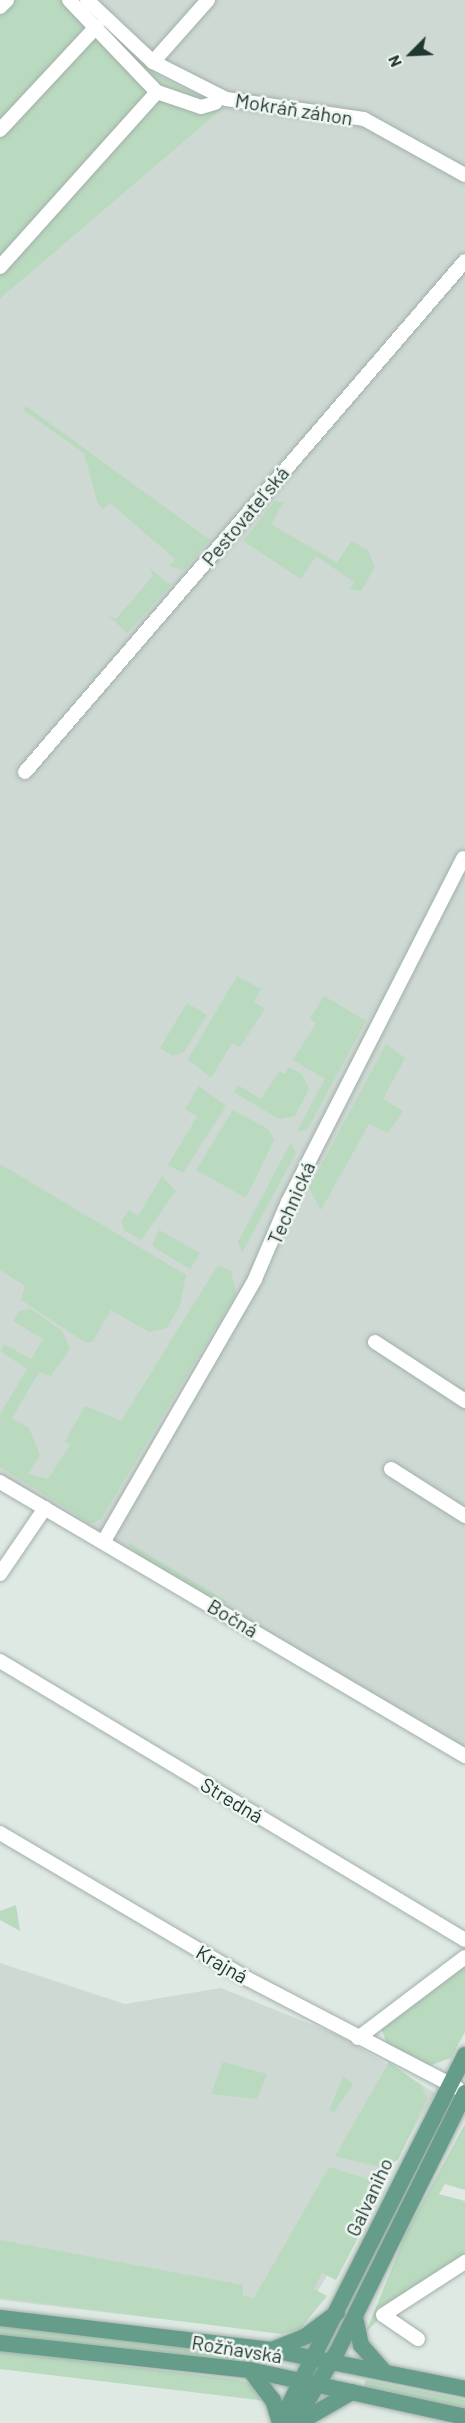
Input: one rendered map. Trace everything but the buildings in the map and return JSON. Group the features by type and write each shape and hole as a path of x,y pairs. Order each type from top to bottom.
{"main road":[{"name":"Galvaniho","path":"308,2382 324,2360 460,2090 465,2055"},
{"path":"272,2350 306,2336 348,2312 361,2345 384,2371"},
{"name":"Rožňavská","path":"0,2318 272,2350 465,2389"},
{"name":"Rožňavská","path":"0,2343 250,2370 458,2418"},
{"path":"250,2370 273,2400 280,2423"},
{"path":"280,2423 308,2382"},
{"path":"296,2423 308,2382"},
{"path":"296,2423 352,2392"}],"street":[{"path":"0,7 7,0"},
{"path":"69,0 97,26 157,92 201,107 215,103"},
{"name":"Mokráň záhon","path":"87,0 153,62 230,100 364,119 465,175"},
{"path":"153,62 208,0"},
{"path":"0,130 97,26"},
{"path":"0,267 157,92"},
{"name":"Pestovateľská","path":"25,772 465,261"},
{"name":"Technická","path":"104,1541 255,1279 288,1202 463,858"},
{"path":"375,1342 465,1401"},
{"path":"391,1469 465,1516"},
{"name":"Bočná","path":"0,1482 104,1541 465,1756"},
{"path":"0,1574 45,1508"},
{"name":"Stredná","path":"0,1661 465,1940"},
{"name":"Krajná","path":"0,1833 358,2038 460,2090"},
{"path":"358,2038 465,1957"},
{"path":"418,2339 383,2315 465,2262"}],"shaded area":[{"path":"81,0 465,0 465,1764 0,1482 0,299 223,107 161,77"},
{"path":"0,1963 125,2004 221,1988 340,2036 435,2093 306,2311 255,2330 0,2300"}],"green space":[{"path":"0,0 81,0 161,77 224,107 0,299"},
{"path":"26,406 210,540 184,570 169,566 175,559 110,503 103,509 98,504 84,453 23,410"},
{"path":"275,501 284,502 271,524 337,563 351,541 367,549 375,567 361,591 350,589 354,582 316,556 301,579 243,541"},
{"path":"149,568 171,585 127,633 108,615 116,619 153,576"},
{"path":"237,976 261,989 254,1002 265,1009 240,1047 232,1043 211,1078 188,1059"},
{"path":"324,996 366,1021 307,1130 297,1131 325,1079 293,1060 316,1023 310,1019"},
{"path":"187,1003 207,1015 184,1052 173,1056 160,1048"},
{"path":"386,1044 405,1058 383,1099 403,1111 388,1133 369,1124 321,1210 309,1188"},
{"path":"289,1067 302,1074 309,1089 295,1116 279,1119 234,1092 238,1085 261,1099 279,1071 285,1074"},
{"path":"199,1086 226,1106 183,1173 168,1165 197,1117 185,1109"},
{"path":"233,1110 268,1129 274,1140 246,1198 196,1170"},
{"path":"291,1142 296,1153 242,1253 238,1242"},
{"path":"0,1164 186,1275 180,1305 167,1328 149,1332 111,1310 92,1342 86,1343 21,1300 25,1286 0,1270"},
{"path":"162,1176 176,1191 141,1240 124,1230 121,1221 129,1210 138,1216"},
{"path":"159,1230 200,1253 190,1269 152,1246"},
{"path":"218,1265 231,1271 236,1293 101,1519 91,1524 0,1467 0,1414 27,1369 0,1351 4,1344 31,1359 43,1339 13,1321 19,1311 31,1309 62,1331 70,1349 51,1376 39,1372 12,1418 29,1428 40,1455 28,1474 48,1479 70,1445 65,1441 85,1406 121,1421"},
{"path":"127,1542 228,1602 219,1605 142,1559"},
{"path":"16,1905 20,1931 0,1920 0,1911"},
{"path":"465,1966 465,2032 451,2058 429,2066 387,2045 380,2024"},
{"path":"223,2062 267,2074 257,2099 211,2094"},
{"path":"389,2062 421,2085 427,2098 398,2160 381,2167 335,2156"},
{"path":"343,2076 353,2084 334,2112 329,2111"},
{"path":"465,2124 465,2190 445,2184 439,2194 465,2201 465,2254 408,2290 366,2332 406,2233"},
{"path":"329,2167 374,2181 380,2195 336,2280 322,2273 314,2289 327,2296 300,2329 281,2334 0,2298 0,2240 243,2285 243,2296 254,2298"},
{"path":"0,2325 266,2357 265,2363 0,2336"},
{"path":"0,2351 239,2380 254,2385 267,2401 0,2369"},
{"path":"366,2380 465,2400 465,2408 364,2386"}]}
